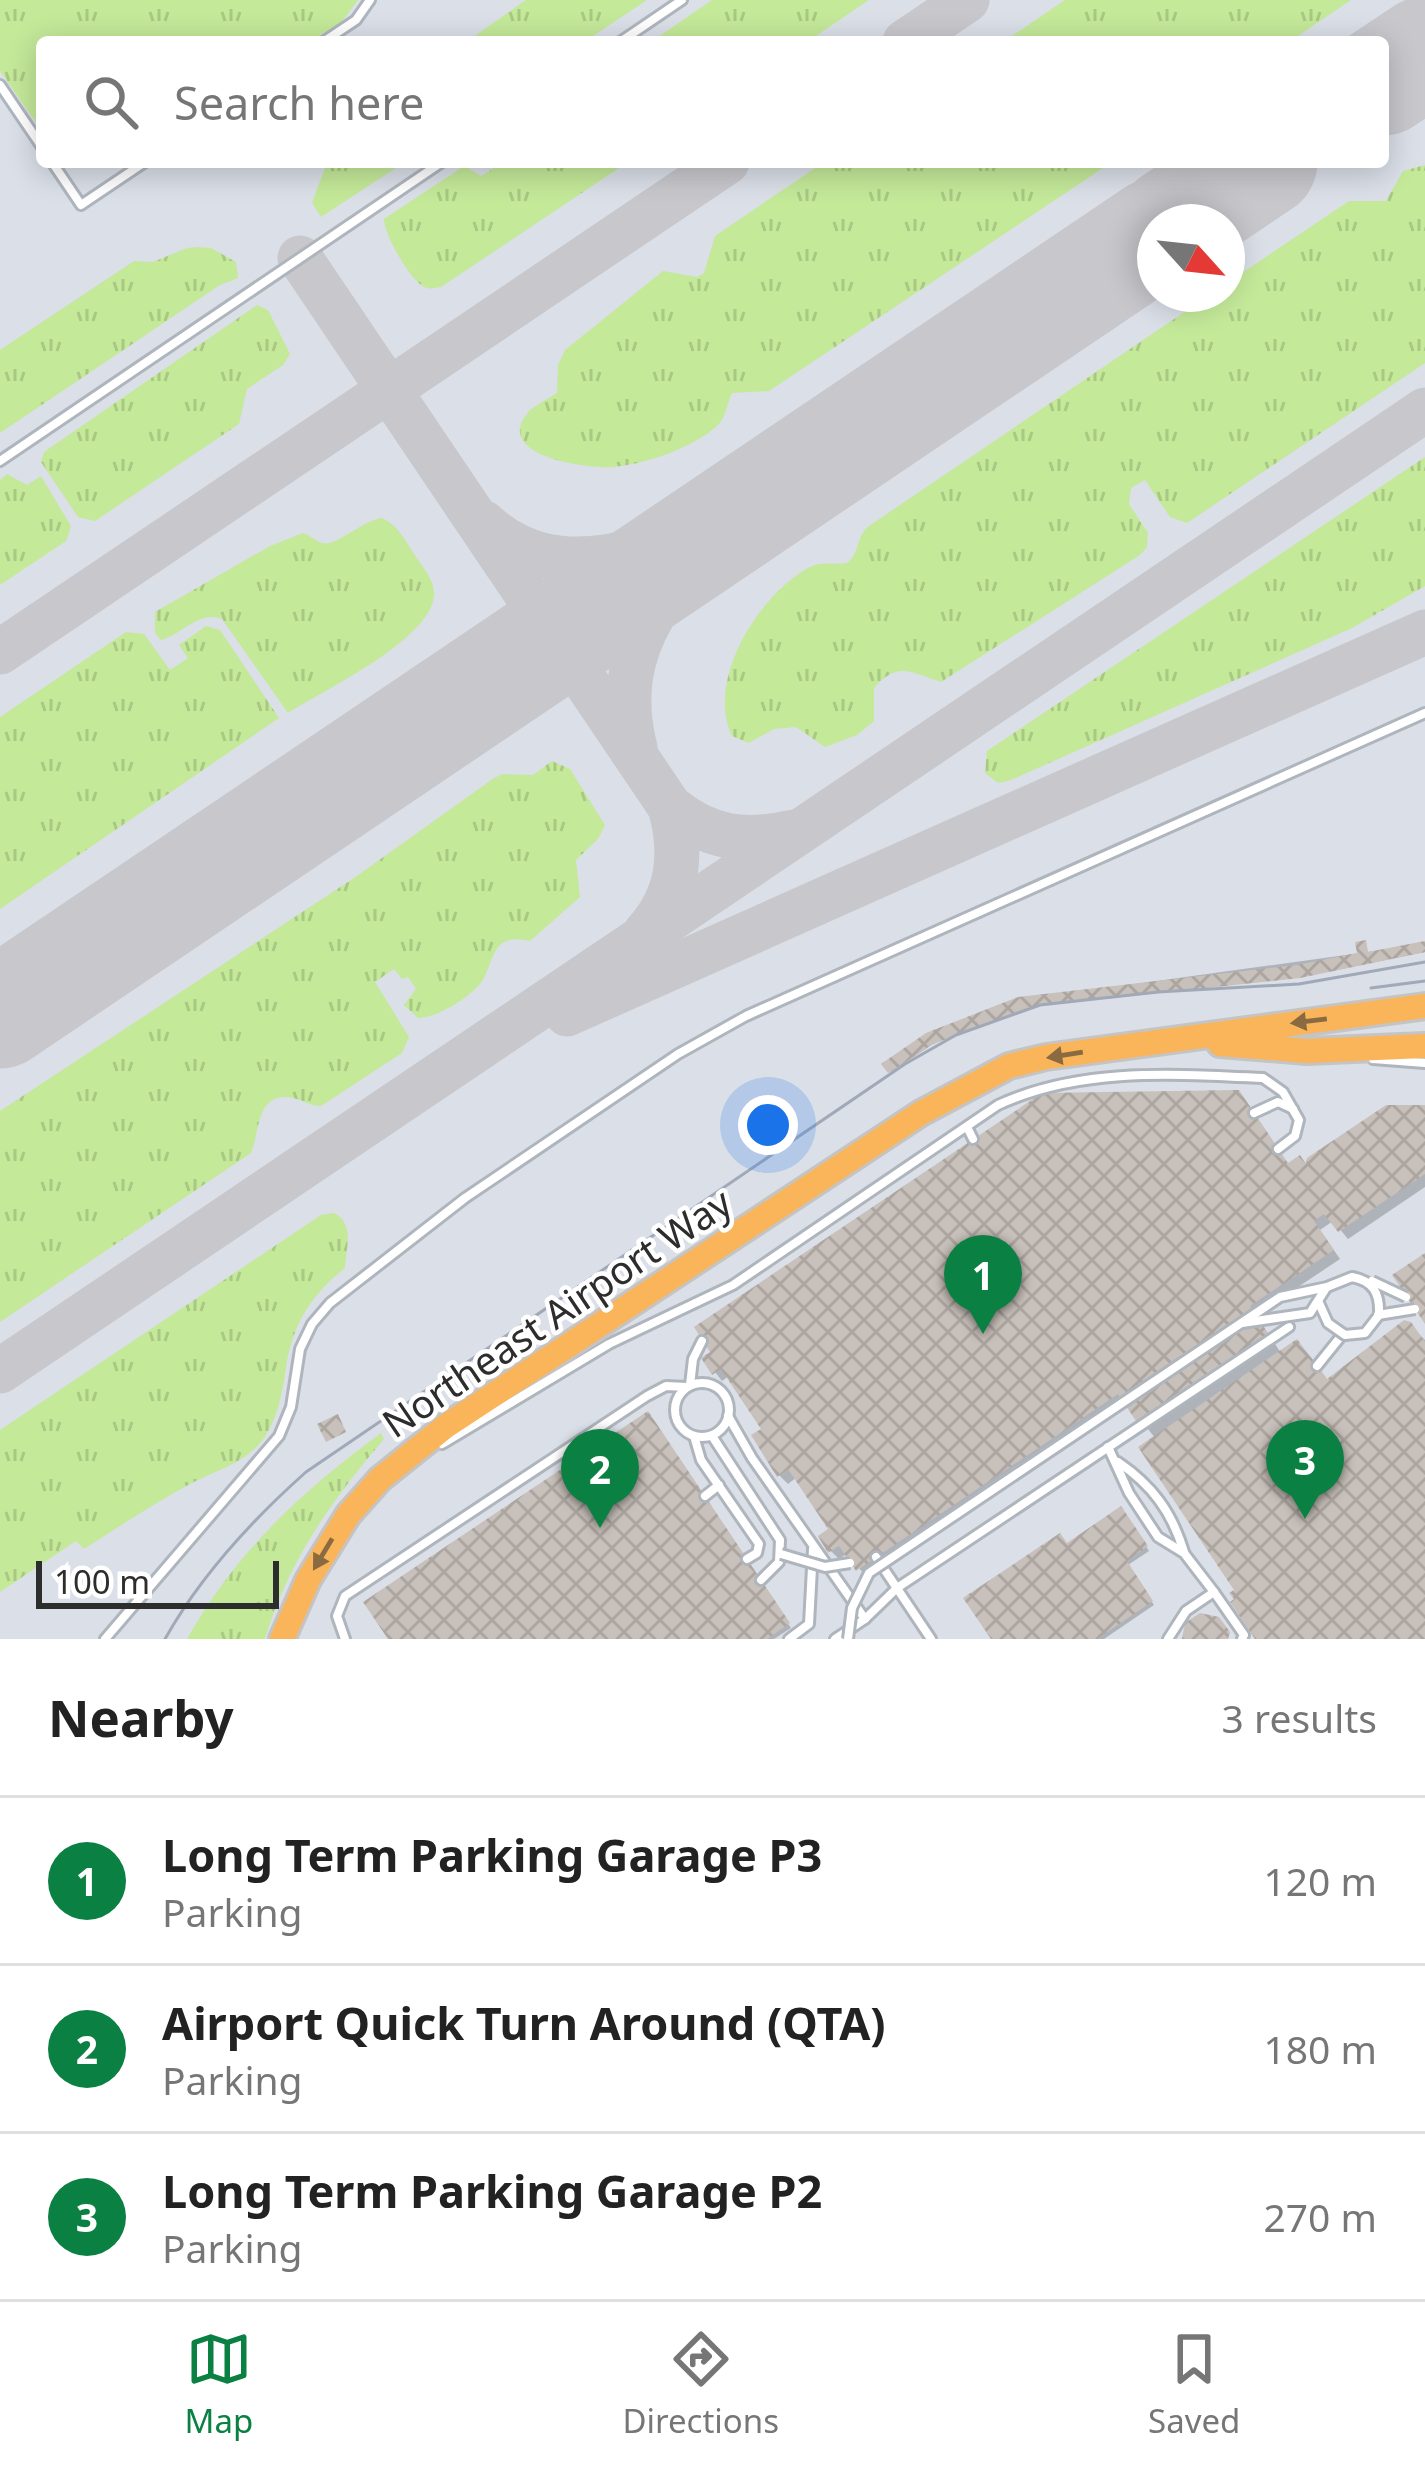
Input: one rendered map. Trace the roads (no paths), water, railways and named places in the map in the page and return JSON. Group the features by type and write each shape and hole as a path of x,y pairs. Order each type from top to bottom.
{"main road":[{"name":"Northeast Airport Way","path":"283,1639 334,1535 380,1479 446,1426 568,1343 969,1086 1009,1066 1046,1057 1425,1006"},
{"path":"1181,1041 1307,1051 1425,1046"}],"lane":[{"path":"332,36 356,20 370,0"},
{"path":"629,36 682,0"},
{"path":"0,85 36,138"},
{"path":"56,168 81,205 136,168"},
{"path":"0,460 433,168"},
{"path":"105,1639 279,1436 291,1407 300,1349 319,1315 465,1198 720,1028 1425,713"},
{"path":"1307,1051 1425,1063"},
{"path":"380,1479 609,1344 733,1285 998,1105 1033,1089 1073,1078 1263,1078 1283,1091 1299,1120 1295,1136 1278,1149 1297,1129 1295,1111 1278,1102 1255,1113"},
{"path":"967,1127 973,1139"},
{"path":"1342,1335 1329,1325 1319,1307 1332,1283 1360,1276 1406,1297"},
{"path":"848,1639 852,1608 868,1573 1280,1297 1352,1277 1376,1290 1379,1315 1365,1333 1345,1336 1328,1323 1319,1303"},
{"path":"1240,1323 1299,1317 1319,1303 1333,1282 1360,1278 1376,1291 1378,1315 1366,1332 1342,1335 1317,1366"},
{"path":"1378,1315 1415,1309"},
{"path":"835,1639 897,1588 1289,1327"},
{"path":"703,1341 693,1359 688,1386 676,1400 676,1418 694,1436 701,1460 759,1544 757,1553 747,1559"},
{"path":"345,1639 337,1616 345,1596 647,1396 666,1387 707,1383 722,1391 728,1416 865,1618"},
{"path":"694,1436 712,1436 728,1416"},
{"path":"712,1436 780,1540 776,1567 761,1580"},
{"path":"1108,1447 1129,1493 1158,1537 1184,1553 1244,1635 1242,1639"},
{"path":"1118,1462 1146,1481 1176,1525 1184,1553"},
{"path":"705,1496 719,1485"},
{"path":"789,1639 809,1624 812,1541"},
{"path":"781,1554 825,1567 850,1563"},
{"path":"876,1557 931,1639"},
{"path":"1168,1639 1186,1610 1214,1592"}],"tram line":[{"path":"165,1639 228,1550 306,1472 905,1064 956,1035 1040,1005 1299,984 1425,962"},
{"path":"1371,988 1425,981"}],"place":[{"name":"Long Term Parking Garage P3","path":"983,1334"},
{"name":"Long Term Parking Garage P2","path":"1305,1519"},
{"name":"Airport Quick Turn Around (QTA)","path":"600,1528"}]}
